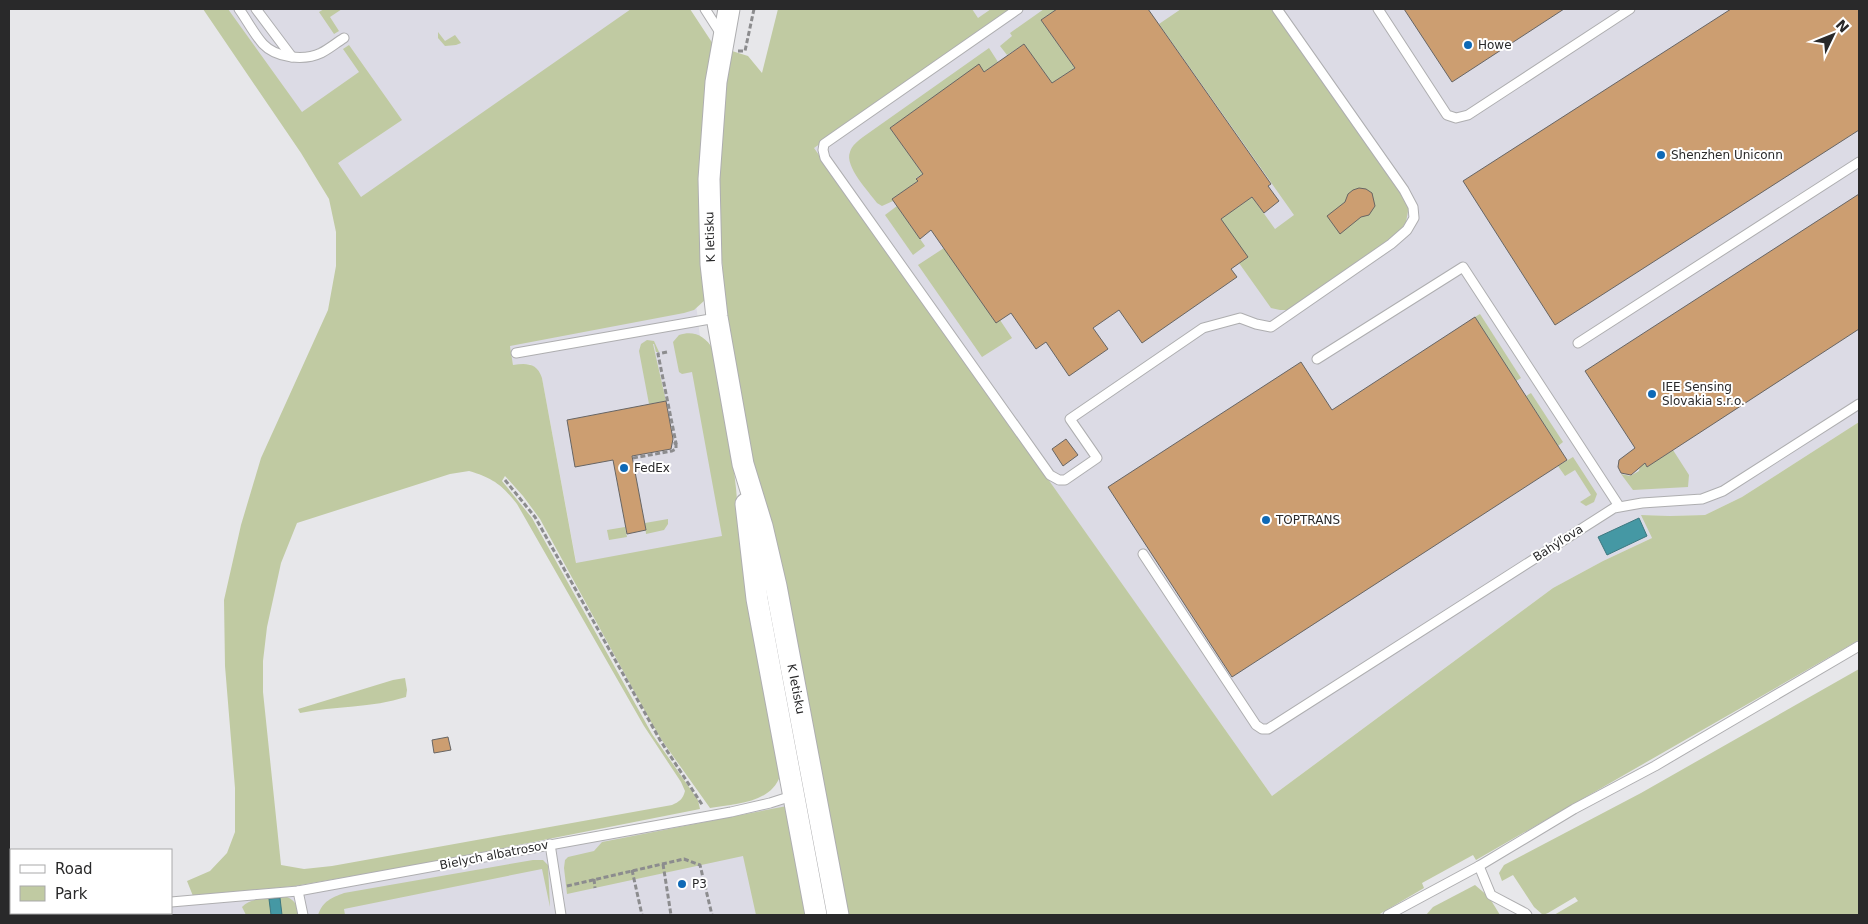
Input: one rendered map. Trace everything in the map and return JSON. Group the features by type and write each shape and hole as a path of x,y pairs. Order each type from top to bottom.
{"street":[{"name":"K letisku","path":"729,9 716,82 709,179 711,264 717,318 743,464 748,534 757,599 816,915"},
{"name":"K letisku","path":"743,464 762,526 776,586 838,915"}],"lane":[{"path":"239,9 263,44 277,54 292,57 310,56 321,53 344,38"},
{"path":"256,9 292,57"},
{"path":"705,9 724,41"},
{"path":"1018,9 824,144 823,150 825,158 1050,475 1059,480 1065,480 1097,458 1070,419 1203,328 1240,318 1271,327 1391,244 1412,225 1414,218 1413,207 1407,194 1277,9"},
{"path":"1378,9 1447,115 1456,118 1468,114 1630,9"},
{"path":"1578,343 1859,162"},
{"path":"1316,359 1463,267 1619,506"},
{"path":"516,353 717,318"},
{"name":"Bahýľova","path":"1144,554 1256,725 1262,730 1273,726 1593,520 1619,506 1702,499 1723,492 1859,404"},
{"path":"1394,914 1574,809 1655,766 1859,646"},
{"name":"Bielych albatrosov","path":"172,902 298,890 708,816 815,791"},
{"path":"550,844 561,915"},
{"path":"1479,866 1491,895 1526,915"},
{"path":"298,890 303,915"}],"path":[{"path":"744,52 754,9"},
{"path":"633,458 675,451 676,449 658,354 667,352"},
{"path":"505,480 535,518 655,732 702,803 708,816"},
{"path":"556,887 684,859 700,865 712,915"},
{"path":"663,864 671,915"},
{"path":"632,870 642,915"},
{"path":"594,879 595,888"}],"shaded area":[{"path":"219,9 642,9 567,62 506,112 378,232"},
{"path":"778,9 1859,9 1859,422 1742,497 1705,515 1642,515 1652,538 1603,561 1553,588 1272,796 813,148"},
{"path":"695,296 706,386 730,539 577,567 542,378 530,364 513,365 509,340"},
{"path":"793,795 815,915 71,915 172,914 172,903 298,891 642,827"}],"green space":[{"path":"203,9 228,9 302,112 359,72 343,49 349,45 402,120 338,163 361,197 631,9 690,9 713,44 705,300 694,310 684,313 510,346 513,365 531,365 537,369 542,378 576,563 722,536 692,372 682,374 679,372 673,342 679,335 690,333 699,335 713,349 725,410 738,513 780,776 769,792 751,801 710,808 651,722 540,519 505,476 502,481 532,518 652,734 698,800 700,809 433,862 295,886 193,896 187,881 210,871 227,853 235,832 235,788 225,666 224,600 241,525 261,458 328,310 336,266 336,232 329,199 301,153","holes":["469,471 496,483 517,504 644,726 681,782 685,791 683,796 672,805 332,866 304,869 281,865 263,692 263,661 267,627 281,563 297,523 450,474"]},
{"path":"324,9 342,9 330,17 339,31 334,34 319,12"},
{"path":"778,9 972,9 978,18 991,9 1011,9 814,148 1272,796 1553,588 1603,561 1652,538 1641,515 1705,515 1742,497 1859,422 1859,640 1476,860 1473,855 1422,883 1424,888 1378,915 844,915 748,443 730,338 720,233 720,179 725,97 732,51 748,56 762,73"},
{"path":"1044,9 1057,9 1041,20 1075,68 1052,83 1024,44 1007,55 1000,46 1012,36 1010,33"},
{"path":"1181,9 1272,9 1401,190 1409,206 1406,222 1390,239 1288,310 1271,308 1212,225 1252,197 1275,229 1294,215 1159,24"},
{"path":"438,32 445,41 455,35 461,43 445,46 438,38"},
{"path":"989,48 998,62 984,72 979,65 890,128 923,174 916,178 918,181 892,199 893,201 882,206 877,203 854,171 849,158 852,147 863,137"},
{"path":"897,206 925,246 913,255 885,215"},
{"path":"944,248 996,322 1000,320 1012,338 982,357 918,265"},
{"path":"1480,314 1521,378 1516,381 1475,317"},
{"path":"647,340 654,341 659,352 656,352 653,344 666,401 649,404 639,351 641,344"},
{"path":"1531,393 1563,442 1558,446 1526,396"},
{"path":"1673,450 1689,475 1688,487 1633,490 1621,474 1630,476 1639,471 1641,458 1647,467"},
{"path":"1573,457 1597,494 1594,502 1586,506 1580,502 1591,495 1575,470 1565,476 1558,466"},
{"path":"668,519 668,524 664,530 646,534 645,523"},
{"path":"625,527 627,537 609,540 607,530"},
{"path":"1859,669 1859,915 1554,915 1578,901 1575,897 1543,915 1534,907 1513,875 1502,881 1499,873 1504,865 1641,793"},
{"path":"405,678 406,697 393,701 300,713 298,709 393,680"},
{"path":"787,806 807,915 756,915 743,856 567,894 565,860 568,857 594,851 602,842"},
{"path":"533,860 543,860 548,865 550,907 542,869 344,909 345,915 318,915 322,906 344,893"},
{"path":"1475,885 1489,897 1500,915 1426,915 1433,907"},
{"path":"287,897 296,904 299,915 246,915 242,907 246,903 257,899"}],"water":[{"path":"1639,518 1647,536 1607,555 1598,537"},
{"path":"280,898 282,915 271,915 269,899"}],"building":[{"path":"1057,9 1148,9 1271,184 1268,186 1279,201 1264,213 1252,197 1221,219 1248,257 1231,269 1237,277 1142,343 1119,310 1093,328 1108,349 1069,376 1046,342 1036,349 1011,313 996,323 931,230 920,239 892,199 918,181 916,179 923,174 890,128 979,64 984,72 1024,44 1052,83 1075,68 1041,20"},
{"name":"Howe","path":"1404,9 1564,9 1452,82"},
{"name":"Shenzhen Uniconn","path":"1731,9 1859,9 1859,130 1555,325 1463,181"},
{"path":"1359,188 1366,189 1372,193 1375,206 1369,215 1361,217 1340,234 1327,216 1345,202 1348,194"},
{"path":"1859,194 1859,329 1647,467 1645,463 1631,475 1621,473 1618,467 1619,460 1635,448 1585,371"},
{"path":"1475,317 1567,460 1232,677 1108,487 1301,362 1332,410"},
{"name":"FedEx","path":"666,401 673,439 671,449 632,456 646,530 627,534 613,460 575,467 567,420"},
{"path":"1066,439 1078,455 1063,466 1052,449"},
{"path":"448,737 451,750 434,753 432,740"}],"place":[{"name":"Howe","path":"1468,45"},
{"name":"Shenzhen Uniconn","path":"1661,155"},
{"name":"IEE Sensing Slovakia s.r.o.","path":"1652,394"},
{"name":"FedEx","path":"624,468"},
{"name":"TOPTRANS","path":"1266,520"},
{"name":"P3","path":"682,884"}]}
